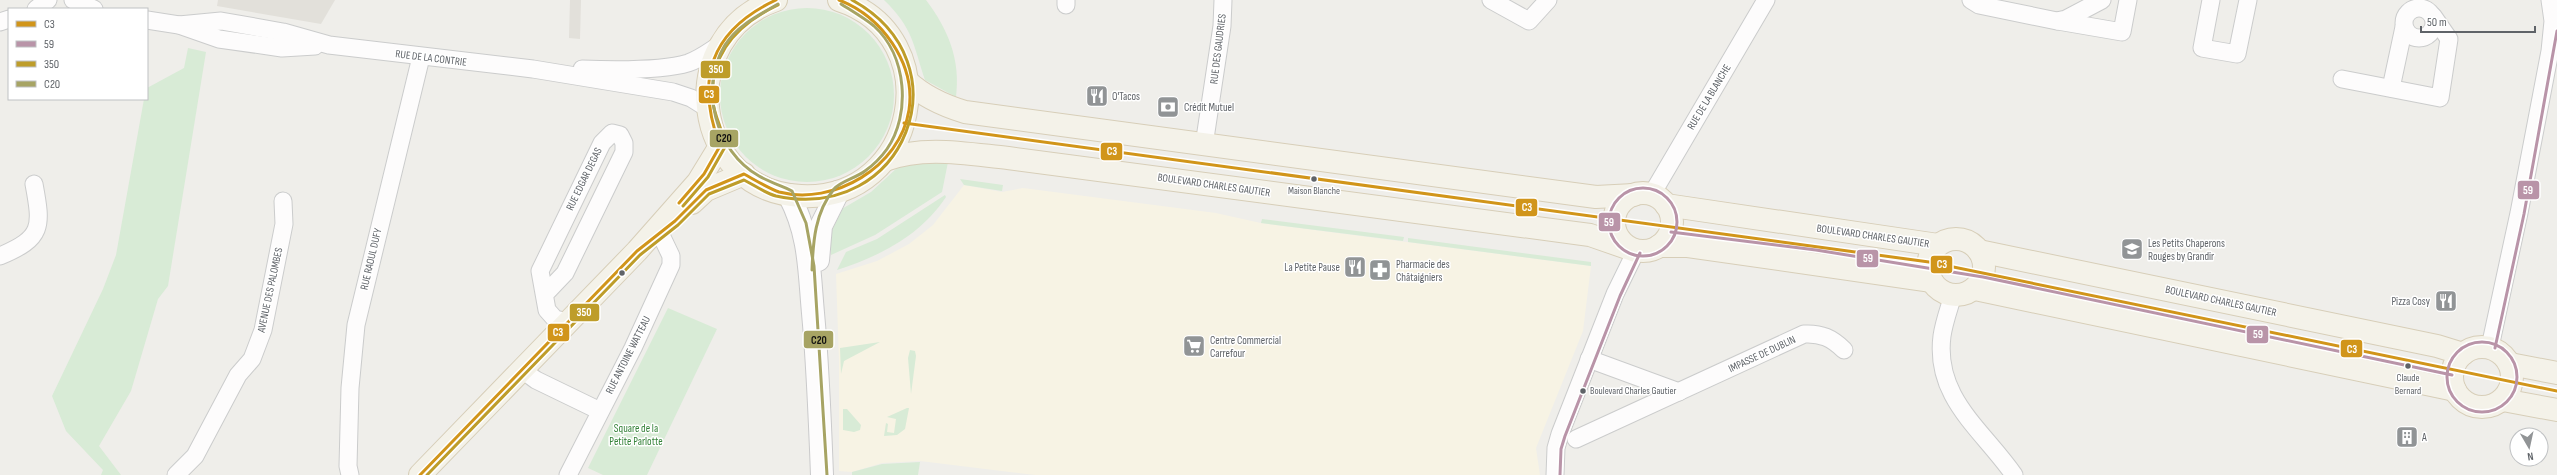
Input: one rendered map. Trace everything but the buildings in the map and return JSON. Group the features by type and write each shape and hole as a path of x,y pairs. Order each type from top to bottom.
{"main road":[{"path":"776,0 749,7 721,44 708,75 707,108 712,127 720,146 744,174 770,189 789,195 814,196 838,192 860,182 885,160 897,143 904,123 908,102 907,81 900,56 887,33 868,15 843,1"},
{"name":"BOULEVARD CHARLES GAUTIER","path":"907,81 915,88 936,100 965,112 1596,197 1651,198 1938,245"},
{"path":"420,475 521,369 637,251 698,182 720,146"},
{"name":"BOULEVARD CHARLES GAUTIER","path":"885,160 896,156 942,152 1008,158 1590,235 1636,251"},
{"path":"637,251 660,233 706,190 744,174"},
{"path":"816,344 818,239 826,212 838,192"},
{"path":"789,195 799,214 807,239 816,344 823,474"},
{"path":"1659,246 1665,241 1672,227 1670,212 1651,198 1622,202 1617,208 1614,223 1617,235 1623,243 1636,251 1643,251 1659,246 1688,246 1932,281"},
{"path":"1958,239 1969,242 1980,251 1983,257 1984,272 1974,289 1964,294 1953,295 1942,292 1932,281 1929,262 1938,245 1946,241 1958,239"},
{"name":"BOULEVARD CHARLES GAUTIER","path":"1980,251 2437,346 2463,354"},
{"path":"1974,289 2455,390 2468,404 2476,407 2495,405 2503,400 2513,382 2510,364 2505,356 2490,347 2480,346 2463,354 2453,370 2455,390"},
{"path":"2510,364 2557,373"},
{"path":"2503,400 2557,410"}],"street":[{"path":"37,8 48,0"},
{"path":"73,0 92,8"},
{"name":"RUE DES GAUDRIES","path":"1204,145 1222,26 1223,0"},
{"path":"1491,0 1529,21 1548,0"},
{"name":"RUE DE LA BLANCHE","path":"1651,198 1766,0"},
{"path":"1972,0 1979,5 2057,21 2122,32 2128,0"},
{"path":"2057,21 2066,19 2102,0"},
{"path":"2211,0 2202,48 2237,54 2248,0"},
{"path":"2490,347 2519,213 2550,51 2553,21 2550,0"},
{"path":"2342,78 2391,88 2440,98 2449,39 2433,16 2426,9 2414,4 2406,14 2391,88"},
{"path":"2404,27 2411,36 2424,37 2433,29 2433,16"},
{"name":"RUE DE LA CONTRIE","path":"148,20 179,25 221,21 283,32 329,45 532,69 673,92 691,98 707,108"},
{"name":"RUE DE LA CONTRIE","path":"532,69 624,70 674,65 699,58 721,44"},
{"name":"RUE RAOUL DUFY","path":"348,472 350,388 356,325 421,57"},
{"name":"RUE EDGAR DEGAS","path":"545,294 564,273 624,152 624,143 620,135 612,133 605,137 540,271 547,310 555,319 568,322"},
{"path":"0,256 22,246 36,230 40,218 34,184"},
{"name":"AVENUE DES PALOMBES","path":"176,475 195,456 238,375 252,359 263,330 284,224 283,201"},
{"name":"RUE ANTOINE WATTEAU","path":"571,474 600,411 633,348 668,273 671,256 660,233"},
{"path":"1555,475 1556,448 1589,359 1636,251"},
{"path":"1953,295 1942,337 1942,356 1946,382 1953,399 2014,475"},
{"name":"IMPASSE DE DUBLIN","path":"1576,439 1804,334 1814,333 1828,336 1844,350"},
{"path":"1589,359 1679,392"},
{"path":"521,369 536,380 600,411"}],"shaded area":[{"path":"218,0 335,0 321,24 217,6"},
{"path":"570,0 581,0 580,39 569,38"},
{"path":"964,185 1002,192 1023,188 1216,213 1261,223 1591,266 1583,331 1536,448 1540,475 1035,475 920,461 882,463 852,472 839,471 839,361 836,274 877,261 909,244 933,225"}],"green space":[{"path":"884,0 926,0 941,22 955,58 957,70 956,97 925,80 907,28 894,10"},
{"path":"807,8 824,10 840,15 862,28 874,40 883,54 890,70 894,95 892,112 887,128 874,150 862,162 848,171 832,178 807,182 790,180 774,175 752,162 740,150 731,136 724,120 720,95 722,78 727,62 740,40 752,28 766,19 782,12"},
{"path":"188,48 206,52 168,286 158,299 131,391 99,446 121,475 101,475 103,470 66,431 52,396 103,289 116,255 144,100 148,100 148,87 184,68"},
{"path":"948,162 942,192 875,235 831,255 831,236 834,221 840,210 871,192 897,168 904,164"},
{"path":"960,179 1003,185 1002,191 964,185"},
{"path":"945,195 946,197 936,211 911,234 884,251 837,270 846,252 877,239"},
{"path":"1262,219 1404,237 1403,241 1261,223"},
{"path":"1408,238 1591,262 1591,266 1408,242"},
{"name":"Square de la Petite Parlotte","path":"668,308 717,329 647,475 603,475 588,468"},
{"path":"880,342 844,361 841,374 840,348"},
{"path":"910,350 915,351 916,356 911,394 908,358"},
{"path":"909,408 905,429 897,435 884,436 886,423 888,424 887,432 894,433 896,419 887,417"},
{"path":"843,409 847,409 861,425 860,430 854,432 843,430"},
{"path":"920,462 918,475 852,475 852,472 882,464"}],"transit line":[{"name":"C3","path":"679,203 704,174 720,146 713,122 709,99 709,79 714,60 723,42 736,26 754,12 776,0"},
{"name":"C3","path":"420,475 637,251 675,221 706,190 744,174 779,192 800,195 821,193 842,187 861,178 878,165 893,149 903,130 909,110 910,92 907,75 901,59 892,43 881,29 869,17 854,7 839,0"},
{"name":"350","path":"427,475 640,255 678,225 709,194 744,180 776,196 821,198 859,186 887,163 906,132 913,97 907,61 887,28 852,0"},
{"name":"C20","path":"778,4 742,26 725,45 717,62 713,80 713,99 716,117 722,135 731,151 744,165 759,176 792,191 806,223 814,266 827,475"},
{"name":"C20","path":"812,270 814,238 823,207 837,186 865,171 885,152 895,135 900,119 902,103 902,86 899,69 885,38 874,26 841,4"},
{"name":"350","path":"683,206 708,177 725,147 713,103 715,70 721,55 739,31 750,21 778,5"},
{"name":"59","path":"2495,348 2524,214 2557,31"},
{"name":"C3","path":"904,123 1929,262 2557,391"},
{"name":"59","path":"1643,188 1656,191 1667,198 1674,209 1677,222 1674,235 1667,246 1656,253 1643,256 1630,253 1619,246 1612,235 1609,222 1612,209 1619,198 1630,191 1643,188"},
{"name":"59","path":"1671,232 1816,250 1983,277 2452,375"},
{"name":"59","path":"1560,475 1561,449 1565,436 1620,296 1640,253"},
{"name":"59","path":"2475,342 2489,342 2502,348 2511,357 2515,363 2517,377 2515,391 2507,402 2496,410 2489,412 2475,412 2468,410 2457,402 2449,391 2447,384 2447,370 2449,363 2457,352 2468,344 2475,342"}],"place":[{"name":"O'Tacos","path":"1097,96"},
{"name":"Crédit Mutuel","path":"1168,107"},
{"name":"Maison Blanche","path":"1314,179"},
{"name":"Les Petits Chaperons Rouges by Grandir","path":"2132,249"},
{"name":"La Petite Pause","path":"1355,267"},
{"name":"Pharmacie des Châtaigniers","path":"1380,270"},
{"name":"Pizza Cosy","path":"2446,301"},
{"name":"Centre Commercial Carrefour","path":"1194,346"},
{"name":"Claude Bernard","path":"2408,366"},
{"name":"Boulevard Charles Gautier","path":"1583,391"},
{"name":"A","path":"2407,437"}]}
